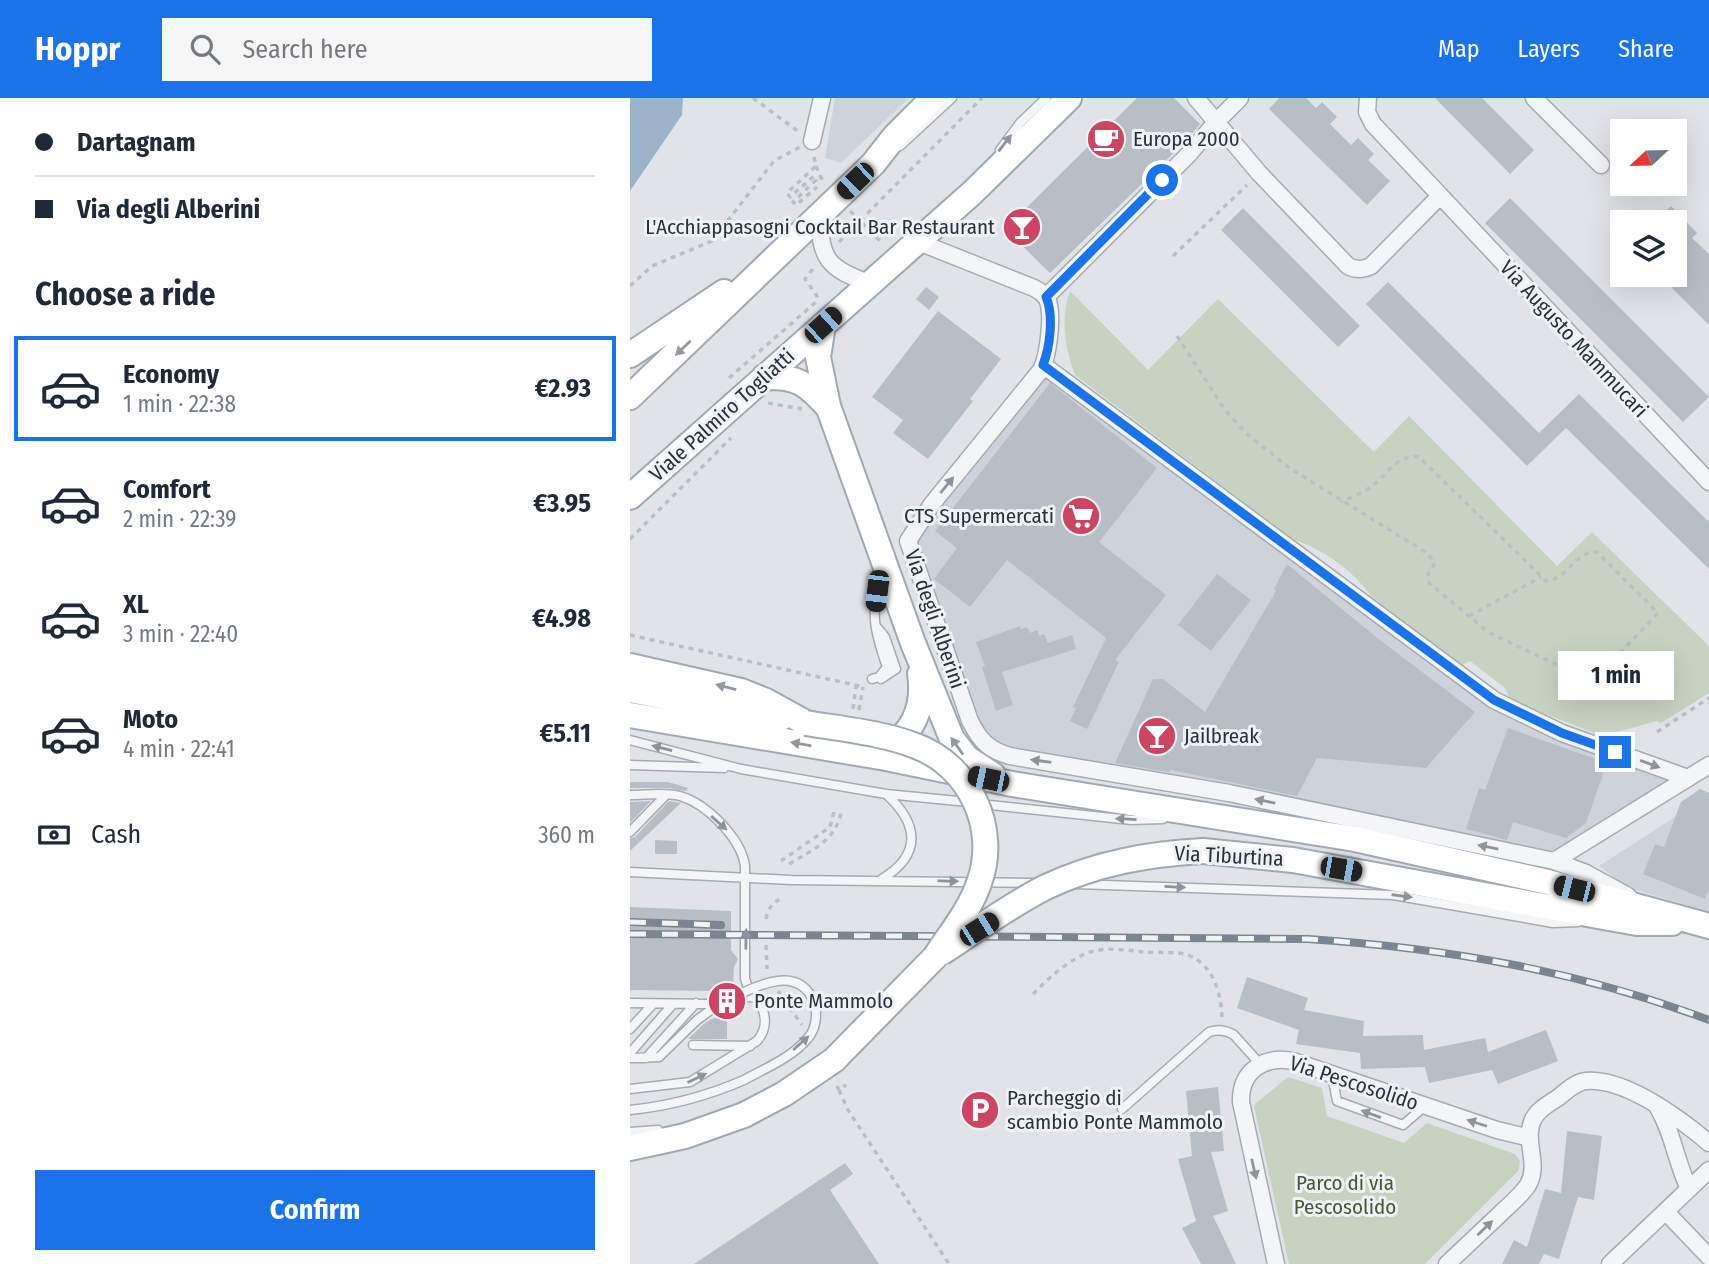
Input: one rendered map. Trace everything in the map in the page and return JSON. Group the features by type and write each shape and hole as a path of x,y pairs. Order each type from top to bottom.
{"main road":[{"path":"630,397 873,164 895,136 933,98"},
{"name":"Viale Palmiro Togliatti","path":"630,497 972,193 1069,98"},
{"path":"630,355 767,266"},
{"path":"823,325 818,357 828,406 913,643 956,745 975,765 1012,784"},
{"path":"764,377 783,377 799,381 813,390 828,406"},
{"path":"630,518 654,495 684,450"},
{"path":"849,752 887,747 901,738 912,724 922,695 913,643"},
{"path":"630,666 689,689"},
{"path":"630,690 689,689 754,695 806,723 917,746 949,766 972,795 983,823 984,866 971,900 934,957"},
{"name":"Via Tiburtina","path":"630,715 849,752 1012,784 1355,839 1548,882 1651,908 1705,925"},
{"name":"Via Tiburtina","path":"630,1148 685,1136 744,1115 784,1094 825,1068 850,1046 934,957 1045,888 1083,872 1142,856 1203,851 1293,859 1637,923 1705,925"}],"street":[{"path":"812,141 822,98"},
{"path":"1196,98 1259,173 1348,266 1359,270 1371,266 1440,196"},
{"path":"1046,297 1190,153 1215,122 1240,98"},
{"name":"Via Augusto Mammucari","path":"1368,98 1366,106 1369,118 1440,196 1705,471"},
{"path":"1534,98 1601,165"},
{"path":"820,215 820,240 825,256 841,271 869,283"},
{"path":"916,241 1034,288 1046,297 1049,325 1043,365 1494,700 1562,733 1688,778"},
{"name":"Via degli Alberini","path":"986,745 971,721 908,541 932,504 1043,365"},
{"name":"Via Tiburtina","path":"986,745 998,753 1010,756 1229,793 1554,861 1586,873 1651,908"},
{"path":"1554,861 1709,765"},
{"name":"Via Pescosolido","path":"1276,1264 1241,1102 1243,1084 1260,1064 1286,1059 1530,1138"},
{"path":"1447,1264 1523,1192 1534,1168 1530,1138 1536,1115 1576,1084 1588,1081 1613,1086 1657,1106 1709,1143"},
{"path":"1657,1106 1669,1129 1678,1166 1689,1189"},
{"path":"1610,1264 1709,1170"},
{"path":"1666,1212 1709,1257"}],"lane":[{"path":"873,164 907,141 952,98"},
{"path":"993,158 1020,123 1046,98"},
{"name":"Viale Palmiro Togliatti","path":"972,193 985,167"},
{"path":"872,679 879,677 887,667 873,618 877,591 885,567"},
{"path":"630,740 741,769 886,794 1131,820 1219,816"},
{"path":"630,765 741,769"},
{"path":"879,881 901,865 911,840 906,816 886,794"},
{"path":"630,795 666,795 687,799 724,827 735,839 742,852 745,877 745,978 763,1009 765,1022 761,1036 751,1046 690,1083 630,1089"},
{"path":"630,832 666,795"},
{"path":"630,872 791,880 1141,886 1393,895 1553,923 1609,918"},
{"path":"630,1110 701,1097 744,1080 783,1057 808,1038 816,1021 815,1006 807,992 800,985 776,980 719,1004 696,1020 662,1055 646,1058 630,1055 673,1004"},
{"path":"727,995 756,998"},
{"path":"646,1058 696,1003"},
{"path":"630,1030 653,1004"},
{"path":"631,1005 719,1004"},
{"path":"1122,1108 1209,1032 1216,1029 1234,1035 1260,1064"},
{"path":"693,1045 751,1046"},
{"path":"1332,1074 1337,1101 1403,1125 1425,1106"},
{"path":"630,1132 669,1129 744,1115"}],"path":[{"path":"752,98 812,141 816,166 827,187"},
{"path":"725,382 816,302 817,296 805,279 982,98"},
{"path":"630,286 652,266 712,241 774,161 812,141"},
{"path":"816,166 787,193 790,197 814,176 816,180 793,202 796,205 823,181"},
{"path":"1173,256 1259,173"},
{"path":"862,223 887,249"},
{"path":"1177,336 1225,410 1247,434 1288,467 1341,502 1427,553 1435,563 1428,574 1429,583 1488,632 1588,678 1600,674 1658,613 1597,552 1589,552 1580,557 1557,580 1546,582 1419,457 1409,455 1403,458 1371,488 1341,502"},
{"path":"761,407 767,402 802,410"},
{"path":"630,539 736,432"},
{"path":"1468,617 1541,577"},
{"path":"630,635 874,689"},
{"path":"853,711 856,686"},
{"path":"859,712 863,687"},
{"path":"1657,732 1709,698"},
{"path":"781,861 830,827 835,808"},
{"path":"789,864 830,837 836,830 842,809"},
{"path":"766,919 772,904 783,897"},
{"path":"766,945 767,969"},
{"path":"1033,994 1049,977 1093,951 1125,950 1187,955 1204,965 1219,989 1223,1031"},
{"path":"776,990 803,1027"},
{"path":"845,1085 838,1088 848,1110 949,1264"}],"shaded area":[{"path":"835,98 909,98 841,163 825,158"},
{"path":"1043,365 1494,700 1688,778 1554,861 986,745 909,536"},
{"path":"1709,795 1709,912 1629,888 1599,866"}],"green space":[{"path":"1070,291 1148,370 1218,299 1374,452 1409,416 1557,566 1592,532 1709,646 1709,693 1661,723 1657,721 1602,736 1510,700 1505,688 1470,661 1460,666 1372,597 1338,562 1294,540 1075,375 1065,333 1065,312"},
{"name":"Parco di via Pescosolido","path":"1288,1077 1322,1088 1327,1116 1404,1143 1427,1123 1515,1154 1520,1161 1519,1170 1425,1264 1289,1264 1254,1107"}],"water":[{"path":"630,98 683,98 682,115 630,191"}],"building":[{"path":"1137,98 1174,98 1200,124 1185,142 1050,273 1005,229"},
{"path":"1279,98 1306,98 1316,108 1322,102 1337,117 1330,124 1351,145 1358,138 1374,154 1368,160 1390,181 1367,205 1269,109"},
{"path":"1435,98 1482,98 1534,150 1510,174"},
{"path":"1510,198 1709,397 1683,422 1485,223"},
{"path":"1243,208 1360,326 1338,347 1221,230"},
{"path":"1687,223 1697,233 1692,238 1709,254 1709,325 1671,287 1687,287"},
{"path":"1388,282 1539,433 1579,394 1709,522 1709,569 1566,428 1527,466 1366,304"},
{"path":"926,287 939,297 929,310 916,299"},
{"path":"938,311 1001,359 970,399 973,401 928,459 893,433 903,420 872,397"},
{"path":"1050,383 1157,468 1099,542 1166,595 1115,660 1119,662 1087,729 1070,721 1076,708 1073,707 1106,638 1007,560 970,607 934,579 957,548 935,531"},
{"path":"1287,564 1376,637 1475,712 1426,768 1317,758 1297,796 1171,770 1169,772 1115,763 1153,679 1163,679 1205,712 1276,591 1274,589"},
{"path":"1217,574 1251,600 1211,651 1178,625"},
{"path":"1020,626 1021,629 1027,627 1030,633 1037,630 1039,636 1044,634 1048,643 1072,635 1076,649 1002,672 1013,705 996,711 976,642"},
{"path":"1508,728 1607,763 1586,823 1566,838 1513,822 1507,840 1466,829 1479,788 1485,790"},
{"path":"630,782 668,782 688,788 686,791 630,788"},
{"path":"1700,789 1709,793 1709,889 1705,899 1643,874 1655,844 1664,847 1681,802"},
{"path":"651,801 630,823 630,802"},
{"path":"669,801 681,803 630,851 630,838 635,837"},
{"path":"655,840 677,841 677,854 655,854"},
{"name":"Ponte Mammolo","path":"630,907 731,911 731,950 738,959 734,967 733,988 721,991 630,990"},
{"path":"1247,977 1308,998 1304,1010 1364,1021 1363,1036 1423,1035 1424,1050 1485,1038 1488,1052 1546,1030 1558,1061 1498,1084 1492,1070 1429,1083 1425,1067 1361,1069 1360,1053 1296,1044 1299,1030 1237,1008"},
{"path":"727,1012 727,1039 688,1039 706,1022"},
{"path":"1218,1087 1224,1151 1211,1152 1228,1211 1213,1216 1236,1264 1201,1264 1182,1228 1196,1221 1178,1159 1192,1156 1186,1091"},
{"path":"1567,1131 1602,1136 1594,1200 1578,1197 1559,1259 1544,1254 1539,1264 1502,1264 1514,1240 1527,1247 1545,1189 1561,1193"},
{"path":"845,1163 853,1174 830,1190 879,1264 694,1264"}],"railway":[{"path":"630,922 721,925"},
{"path":"630,934 1308,939 1360,943 1512,964 1611,988 1709,1020"}],"place":[{"name":"Europa 2000","path":"1106,139"},
{"name":"L'Acchiappasogni Cocktail Bar Restaurant","path":"1022,227"},
{"name":"CTS Supermercati","path":"1081,516"},
{"name":"Jailbreak","path":"1157,736"},
{"name":"Ponte Mammolo","path":"727,1001"},
{"name":"Parcheggio di scambio Ponte Mammolo","path":"980,1110"}],"route":[{"path":"1162,180 1046,297 1049,325 1043,365 1494,700 1562,733 1615,752"}]}
